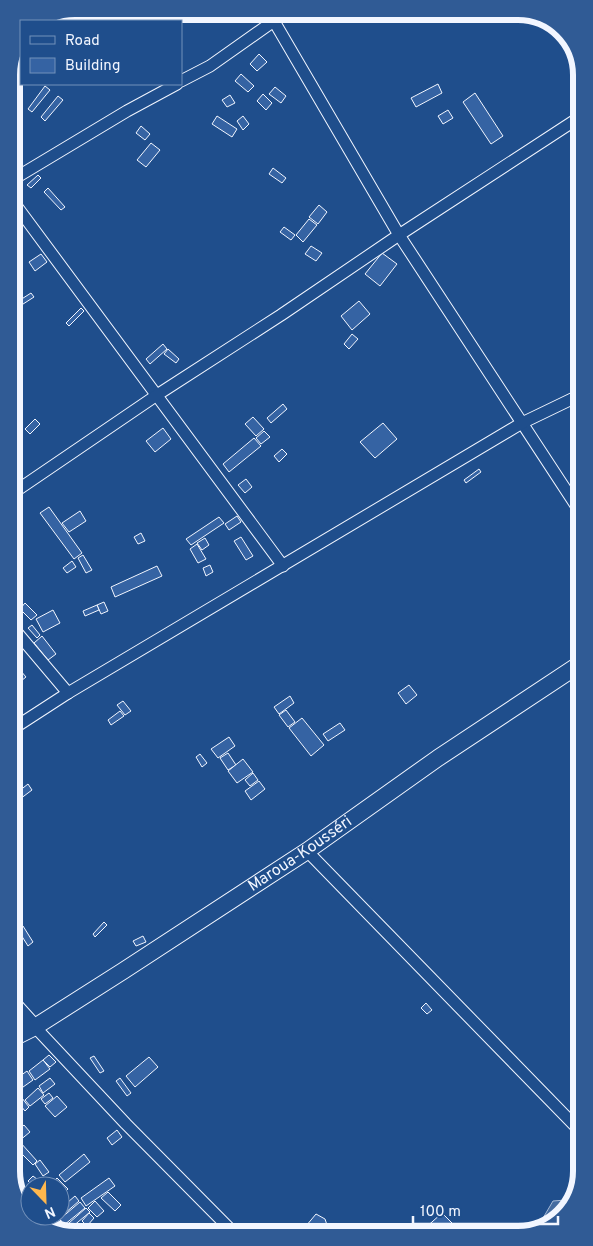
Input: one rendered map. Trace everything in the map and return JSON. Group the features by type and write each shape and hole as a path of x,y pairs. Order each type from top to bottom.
{"highway":[{"name":"Maroua-Kousséri","path":"20,1034 35,1027 306,851 438,758 573,669"}],"main road":[{"path":"20,1010 35,1027"}],"street":[{"path":"182,81 210,66 266,20"},
{"path":"273,20 399,235 573,501"},
{"path":"20,175 127,111 175,85"},
{"path":"20,489 157,394 281,315 399,235 573,122"},
{"path":"20,211 283,566"},
{"path":"20,724 68,693 522,423 573,398"},
{"path":"20,636 68,693"},
{"path":"306,851 573,1123"},
{"path":"35,1027 126,1124 227,1226"}],"water":[{"path":"564,1200 551,1215 541,1221 553,1201"}],"building":[{"path":"259,54 267,62 257,71 250,64"},
{"path":"241,74 254,86 248,92 235,81"},
{"path":"438,84 442,93 416,107 411,98"},
{"path":"45,86 50,90 32,112 28,109"},
{"path":"275,87 286,96 281,103 269,94"},
{"path":"475,93 503,136 491,144 463,102"},
{"path":"263,94 272,103 266,110 257,101"},
{"path":"230,95 235,103 227,107 222,100"},
{"path":"58,96 63,100 45,121 41,117"},
{"path":"448,110 453,118 443,124 438,116"},
{"path":"217,116 237,129 232,137 212,124"},
{"path":"243,116 249,124 243,130 237,121"},
{"path":"141,126 150,134 145,140 136,133"},
{"path":"151,143 160,150 146,167 137,160"},
{"path":"273,168 286,178 282,183 269,174"},
{"path":"38,175 41,178 31,188 27,185"},
{"path":"48,188 65,207 61,210 44,192"},
{"path":"319,205 327,212 318,224 309,217"},
{"path":"309,219 317,225 303,242 296,235"},
{"path":"284,227 295,235 291,240 280,232"},
{"path":"311,246 322,253 316,261 305,254"},
{"path":"382,253 397,264 380,286 365,274"},
{"path":"41,254 47,262 35,271 29,262"},
{"path":"31,293 34,297 20,306 20,300"},
{"path":"359,301 370,314 352,330 341,316"},
{"path":"81,308 84,311 69,326 66,323"},
{"path":"352,334 358,339 349,349 344,344"},
{"path":"163,344 167,349 150,364 146,359"},
{"path":"168,349 179,359 176,363 164,354"},
{"path":"283,404 287,409 271,423 267,418"},
{"path":"253,417 264,429 256,436 245,424"},
{"path":"35,419 40,424 30,434 25,429"},
{"path":"383,423 397,439 375,458 360,442"},
{"path":"163,428 171,439 155,452 146,441"},
{"path":"264,431 270,437 261,444 256,438"},
{"path":"254,438 261,446 229,472 223,464"},
{"path":"282,449 287,454 279,462 274,456"},
{"path":"479,469 481,472 466,483 464,480"},
{"path":"246,479 252,487 245,493 238,485"},
{"path":"49,507 82,553 74,559 40,513"},
{"path":"80,511 86,521 69,532 62,523"},
{"path":"237,516 241,522 229,530 225,524"},
{"path":"219,517 224,523 191,545 186,539"},
{"path":"141,533 145,541 138,544 134,537"},
{"path":"241,537 253,556 246,560 234,541"},
{"path":"205,538 209,545 202,550 197,543"},
{"path":"197,544 206,559 198,563 190,549"},
{"path":"83,555 92,570 86,573 78,558"},
{"path":"72,561 76,567 67,573 63,568"},
{"path":"210,565 213,572 206,576 203,568"},
{"path":"157,566 162,576 115,597 111,587"},
{"path":"104,602 108,611 101,614 97,605"},
{"path":"25,603 37,615 31,620 20,609"},
{"path":"97,605 99,610 85,616 83,611"},
{"path":"53,610 60,623 43,632 36,619"},
{"path":"32,625 40,635 37,638 28,628"},
{"path":"42,636 56,654 48,660 34,643"},
{"path":"20,670 26,677 20,682"},
{"path":"409,685 417,695 406,704 398,693"},
{"path":"290,696 294,703 279,714 274,707"},
{"path":"123,701 131,711 125,715 117,705"},
{"path":"286,710 295,722 288,727 279,715"},
{"path":"120,711 124,716 111,725 108,720"},
{"path":"302,718 324,745 311,756 289,728"},
{"path":"340,723 345,730 328,741 323,734"},
{"path":"229,737 235,746 218,758 211,749"},
{"path":"228,753 236,765 228,770 220,758"},
{"path":"200,754 207,763 202,767 196,757"},
{"path":"243,759 253,772 237,783 228,771"},
{"path":"253,773 258,780 250,786 245,780"},
{"path":"259,781 265,789 251,800 245,791"},
{"path":"28,784 32,790 20,799 20,790"},
{"path":"104,922 107,925 95,937 93,934"},
{"path":"23,926 33,942 28,946 20,933 20,928"},
{"path":"143,936 146,942 136,946 133,941"},
{"path":"426,1003 432,1010 427,1014 421,1008"},
{"path":"49,1055 56,1062 50,1067 43,1060"},
{"path":"94,1056 104,1071 100,1073 90,1058"},
{"path":"149,1057 158,1067 135,1087 126,1076"},
{"path":"43,1060 50,1069 35,1080 29,1071"},
{"path":"27,1071 33,1080 20,1089 20,1076"},
{"path":"50,1078 55,1084 43,1093 39,1086"},
{"path":"120,1078 131,1093 127,1096 116,1081"},
{"path":"38,1088 44,1095 30,1106 25,1100"},
{"path":"49,1093 53,1098 45,1104 41,1099"},
{"path":"20,1096 29,1107 25,1111 20,1105"},
{"path":"57,1096 67,1107 55,1117 45,1106"},
{"path":"24,1125 30,1132 20,1140 20,1128"},
{"path":"117,1130 122,1137 112,1145 107,1138"},
{"path":"20,1142 37,1161 33,1165 20,1152"},
{"path":"84,1154 90,1162 70,1178 70,1176 59,1175"},
{"path":"40,1160 49,1172 43,1176 35,1164"},
{"path":"109,1178 115,1186 86,1206 81,1198"},
{"path":"108,1192 121,1205 115,1211 101,1198"},
{"path":"75,1196 79,1201 70,1209 70,1200"},
{"path":"95,1201 104,1211 97,1217 88,1208"},
{"path":"80,1202 85,1208 70,1220 70,1210"},
{"path":"86,1208 90,1212 73,1226 70,1222"},
{"path":"89,1213 94,1218 87,1226 82,1221"},
{"path":"442,1213 455,1226 427,1226"},
{"path":"316,1214 325,1219 327,1226 306,1226"}]}
